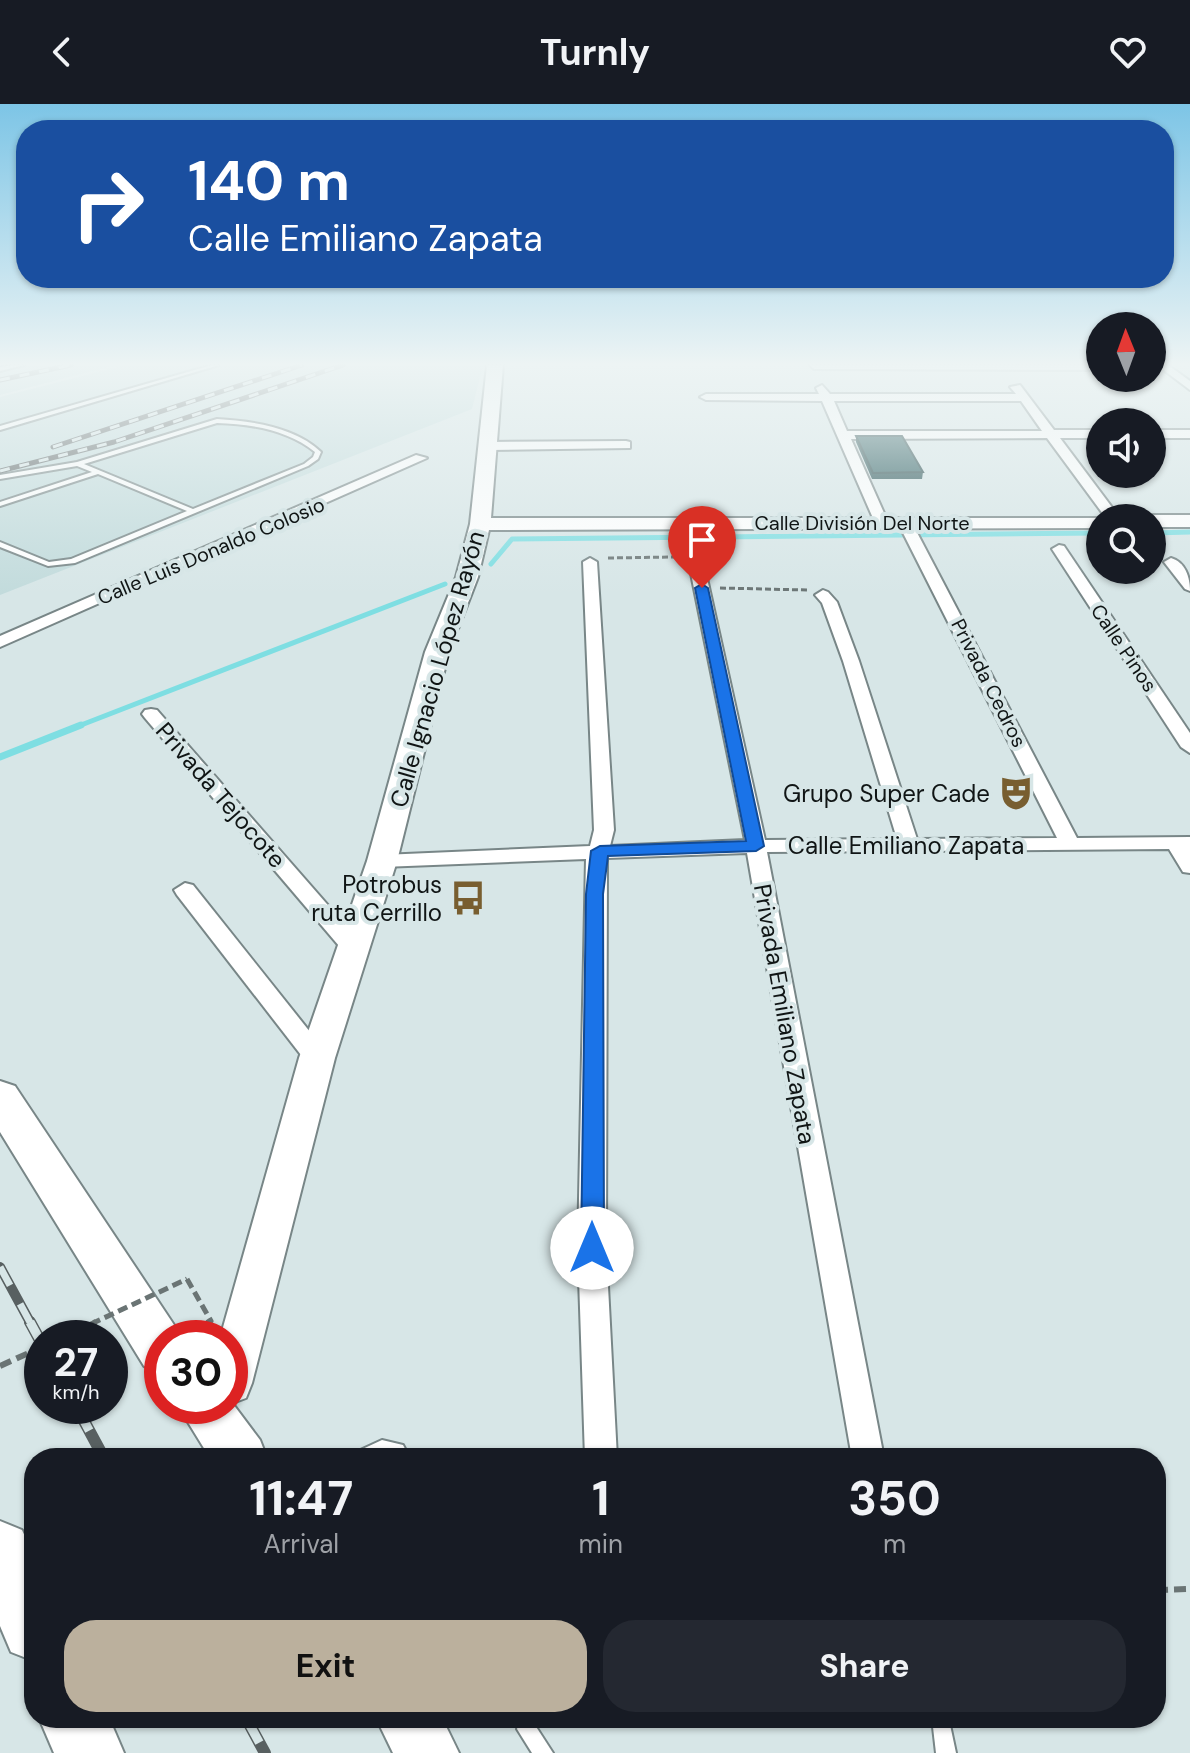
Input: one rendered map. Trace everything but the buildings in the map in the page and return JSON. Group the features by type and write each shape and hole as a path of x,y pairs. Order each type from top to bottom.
{"highway":[{"path":"0,1552 24,1606"},
{"path":"78,1728 89,1753"}],"main road":[{"name":"Calle Ignacio López Rayón","path":"248,1324 317,1058 382,861 437,652 467,577 480,524 489,442"},
{"path":"1166,521 1190,521"},
{"name":"Calle División Del Norte","path":"480,524 690,538 881,522 909,529 1086,523"},
{"path":"0,1097 144,1322"},
{"path":"413,1728 428,1753"}],"street":[{"path":"846,442 881,522"},
{"path":"1058,442 1103,504"},
{"path":"489,446 626,445"},
{"name":"Calle Luis Donaldo Colosio","path":"0,642 421,458"},
{"name":"Privada Cedros","path":"909,529 1071,845"},
{"name":"Privada Emiliano Zapata","path":"690,538 756,846 866,1448"},
{"name":"Calle Pinos","path":"1059,549 1190,747"},
{"path":"590,562 604,812 604,835 595,894 592,1248 601,1448"},
{"path":"1171,562 1190,586"},
{"path":"823,595 829,602 851,661 909,845"},
{"name":"Privada Tejocote","path":"151,714 353,948"},
{"path":"1183,843 1190,867"},
{"name":"Calle Emiliano Zapata","path":"382,861 756,846 1183,843"},
{"path":"185,890 317,1058"}],"lane":[{"path":"0,477 78,464 149,442"},
{"path":"0,544 48,564 64,563 306,465 316,458 318,452 306,442"},
{"path":"78,464 193,511"},
{"path":"0,504 98,472"},
{"path":"942,1728 946,1753"},
{"path":"526,1729 543,1753"}],"path":[{"path":"590,562 690,538"},
{"path":"702,588 794,588 823,595"},
{"path":"99,1320 187,1279 210,1320"},
{"path":"0,1366 24,1355"},
{"path":"1166,1590 1190,1589"}],"shaded area":[{"path":"0,442 388,442 0,595"}],"waterway":[{"path":"1166,533 1190,532"},
{"path":"491,564 512,539 1086,533"},
{"path":"76,727 445,584"},
{"path":"0,757 81,725"}],"railway":[{"path":"53,447 68,442"},
{"path":"0,471 114,442"},
{"path":"0,1267 29,1320"},
{"path":"86,1424 99,1448"},
{"path":"251,1728 265,1753"}],"place":[{"name":"Grupo Super Cade","path":"1016,793"},
{"name":"Potrobus ruta Cerrillo","path":"468,898"}],"route":[{"path":"592,1248 595,894 596,862 600,851 756,846 702,588"}]}
